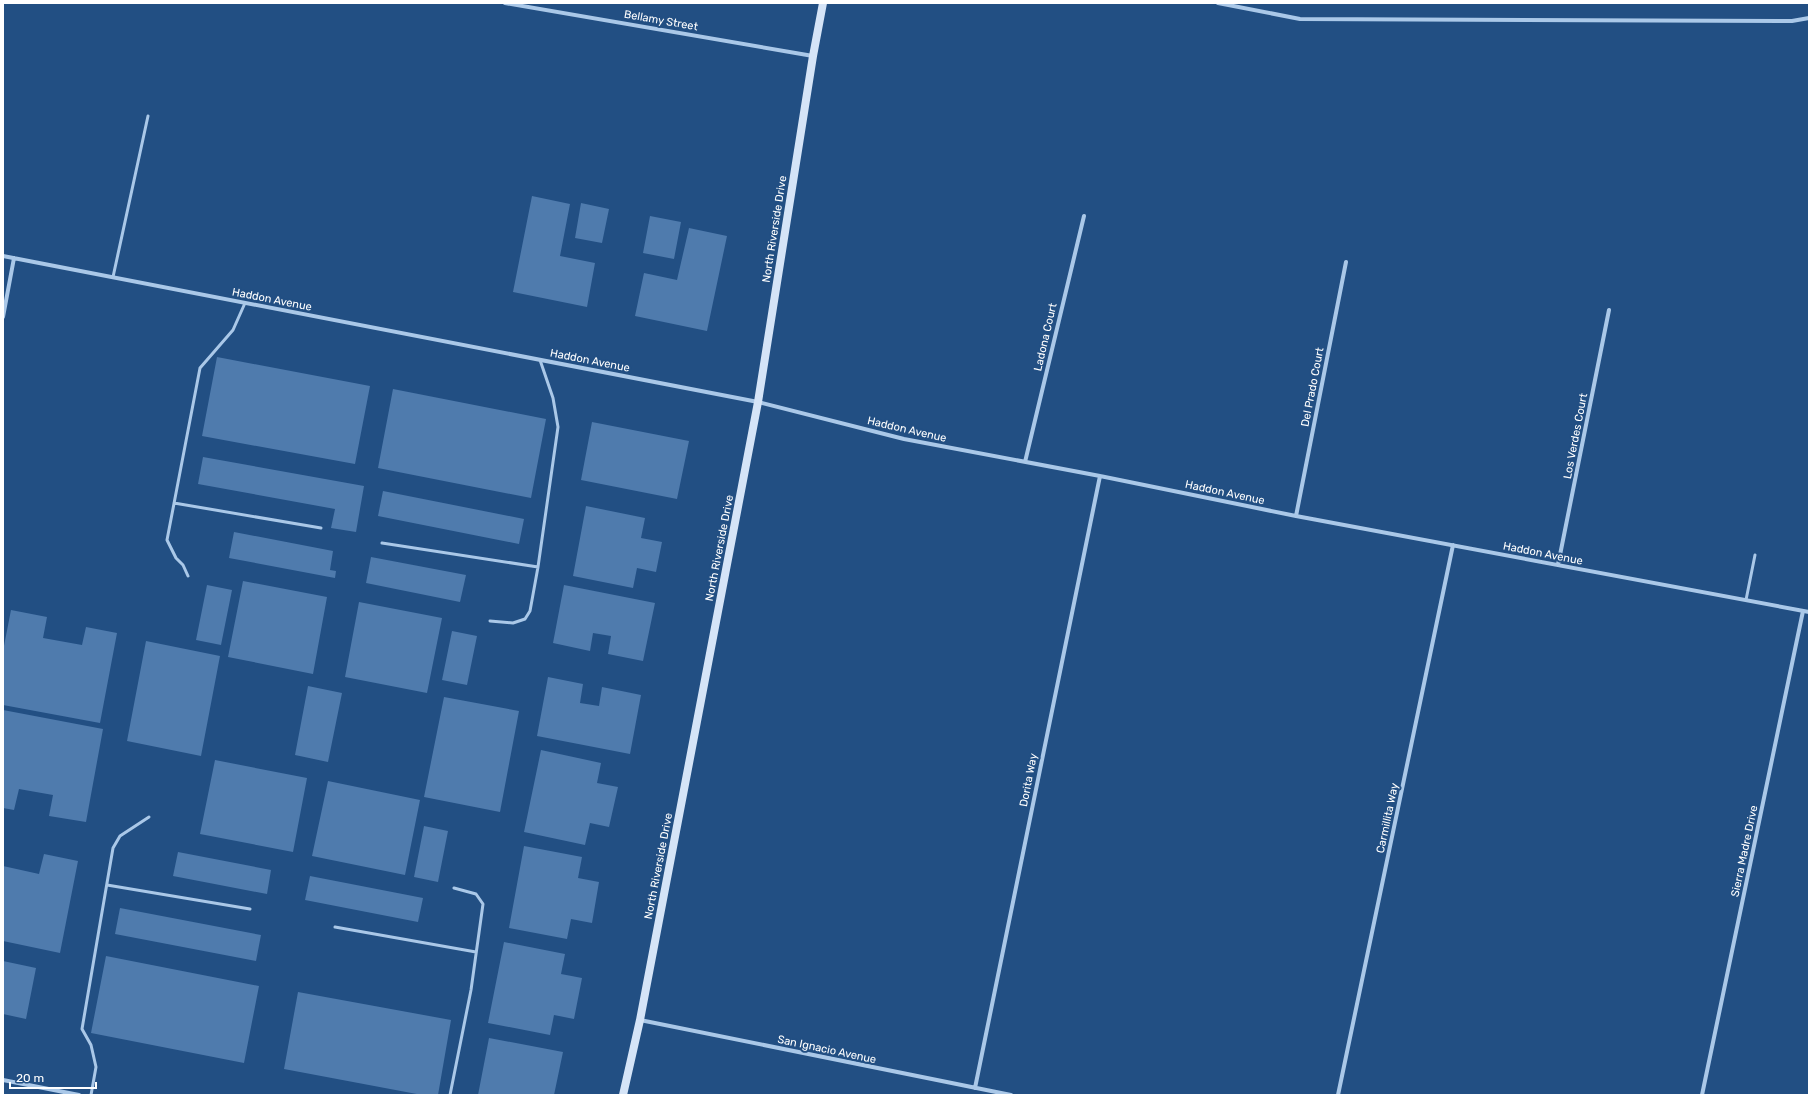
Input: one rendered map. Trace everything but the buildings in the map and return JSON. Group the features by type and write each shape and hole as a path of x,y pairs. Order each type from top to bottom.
{"street":[{"name":"Bellamy Street","path":"506,3 813,56"},
{"name":"North Riverside Drive","path":"623,1095 640,1020 758,402 813,56 823,3"},
{"path":"1218,3 1300,19 1792,21 1809,18"},
{"name":"Ladona Court","path":"1025,462 1084,216"},
{"name":"Haddon Avenue","path":"3,256 758,402 904,439 1100,476 1296,516 1809,612"},
{"path":"3,317 14,258"},
{"name":"Del Prado Court","path":"1296,516 1346,262"},
{"name":"Los Verdes Court","path":"1558,565 1609,310"},
{"name":"Dorita Way","path":"975,1088 1100,476"},
{"name":"Carmillita Way","path":"1338,1095 1453,545"},
{"name":"Sierra Madre Drive","path":"1702,1095 1803,611"},
{"name":"San Ignacio Avenue","path":"640,1020 1011,1095"},
{"path":"3,1080 79,1095"}],"lane":[{"path":"113,277 148,116"},
{"path":"188,576 183,565 176,558 167,540 200,368 233,330 245,303"},
{"path":"490,621 513,623 525,619 530,611 538,568 558,427 553,398 540,360"},
{"path":"174,503 321,528"},
{"path":"382,543 538,568"},
{"path":"1746,600 1755,555"},
{"path":"91,1095 96,1067 91,1045 82,1029 108,885 113,848 120,836 149,817"},
{"path":"108,885 250,909"},
{"path":"450,1095 471,990 482,904 476,894 454,888"},
{"path":"335,927 476,952"}]}
